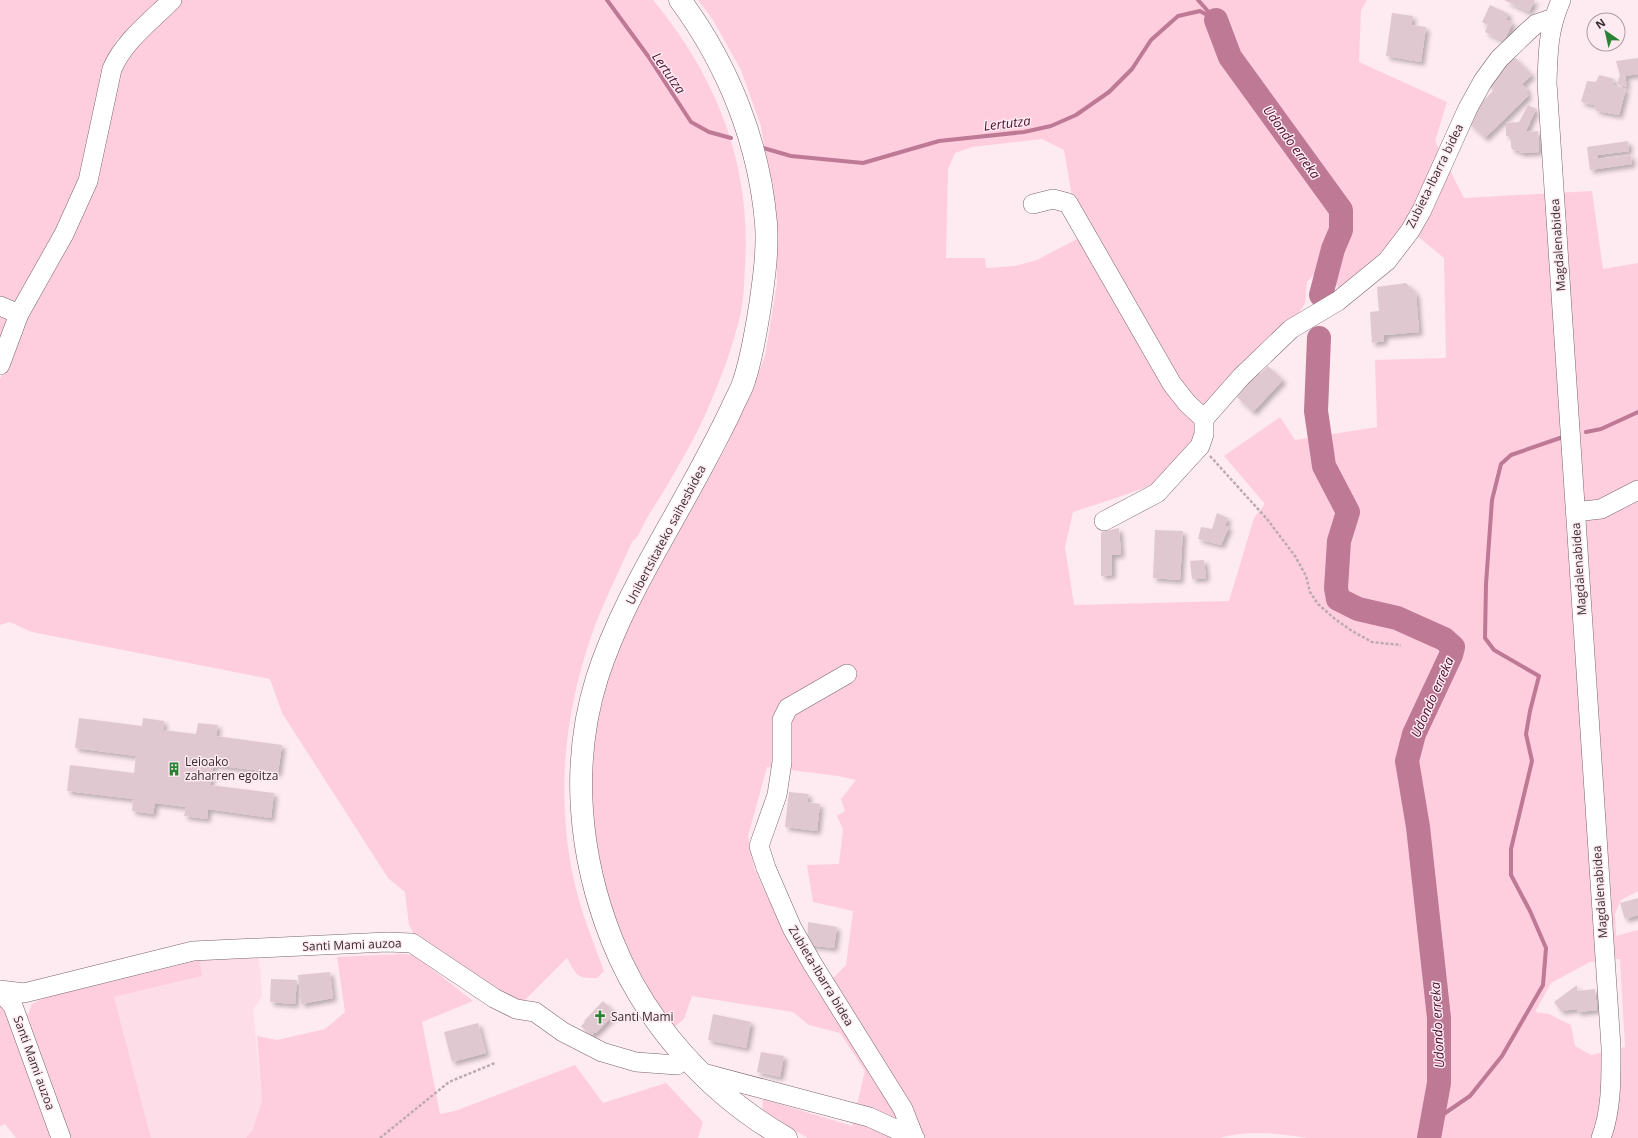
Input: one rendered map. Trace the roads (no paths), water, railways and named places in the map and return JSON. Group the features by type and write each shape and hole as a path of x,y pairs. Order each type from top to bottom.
{"main road":[{"name":"Unibertsitateko saihesbidea","path":"664,0 672,8 700,50 720,89 737,133 750,194 754,229 752,276 748,315 737,366 725,397 711,426 640,555 594,653 577,714 573,736 570,781 571,822 576,861 588,909 604,951 623,990 650,1031 692,1082 727,1113 764,1138"},
{"name":"Unibertsitateko saihesbidea","path":"680,0 710,44 730,84 746,125 758,171 766,226 764,279 756,334 744,381 718,437 640,578 612,639 597,679 586,725 581,771 581,806 585,845 602,914 618,954 635,987 682,1054 699,1072 735,1104 760,1123 786,1138"}],"street":[{"path":"0,365 19,314 64,234 88,180 112,69 117,57 138,33 172,0"},
{"name":"Magdalenabidea","path":"1561,0 1549,37 1547,83 1611,1047 1611,1085 1606,1125 1601,1138"},
{"name":"Zubieta-Ibarra bidea","path":"1204,419 1241,377 1291,329 1338,301 1387,261 1410,231 1422,210 1468,108 1483,81 1499,59 1536,24 1554,18"},
{"path":"1033,204 1054,198 1068,203 1172,384 1187,403 1204,419 1204,434 1200,446 1157,493 1104,521"},
{"path":"0,306 19,314"},
{"path":"1576,512 1601,509 1638,490"},
{"name":"Zubieta-Ibarra bidea","path":"847,674 788,708 782,720 782,762 777,795 759,846 766,868 792,928 812,963 903,1109 915,1138"},
{"name":"Santi Mami auzoa","path":"0,990 24,993 193,952 387,942 412,944 494,998 516,1009 536,1012 563,1032 602,1052 636,1062 677,1065"},
{"name":"Santi Mami auzoa","path":"0,990 13,1006 61,1138"},
{"path":"699,1072 869,1117 915,1138"}],"waterway":[{"name":"Lertutza","path":"607,0 648,56 691,122 709,132 731,138"},
{"name":"Udondo erreka","path":"1198,0 1214,18"},
{"name":"Lertutza","path":"760,147 791,156 863,163 939,141 1024,132 1051,126 1076,115 1109,92 1132,69 1151,40 1178,16 1200,11 1216,20"},
{"name":"Udondo erreka","path":"1216,20 1230,57 1341,210 1341,230 1333,249 1321,295"},
{"name":"Udondo erreka","path":"1319,338 1316,411 1324,466 1348,512 1339,541 1336,588 1338,599 1358,609 1397,618 1444,639 1453,647 1451,655 1414,734 1407,761 1418,827 1439,1018 1439,1083 1429,1138"},
{"path":"1586,432 1601,429 1638,412"},
{"path":"1432,1122 1470,1096 1502,1056 1543,985 1546,948 1530,911 1511,875 1511,849 1532,761 1526,734 1539,676 1494,650 1485,638 1486,584 1492,500 1501,464 1511,455 1560,438"}],"place":[{"name":"Leioako zaharren egoitza","path":"174,769"},
{"name":"Santi Mami","path":"600,1017"}]}
